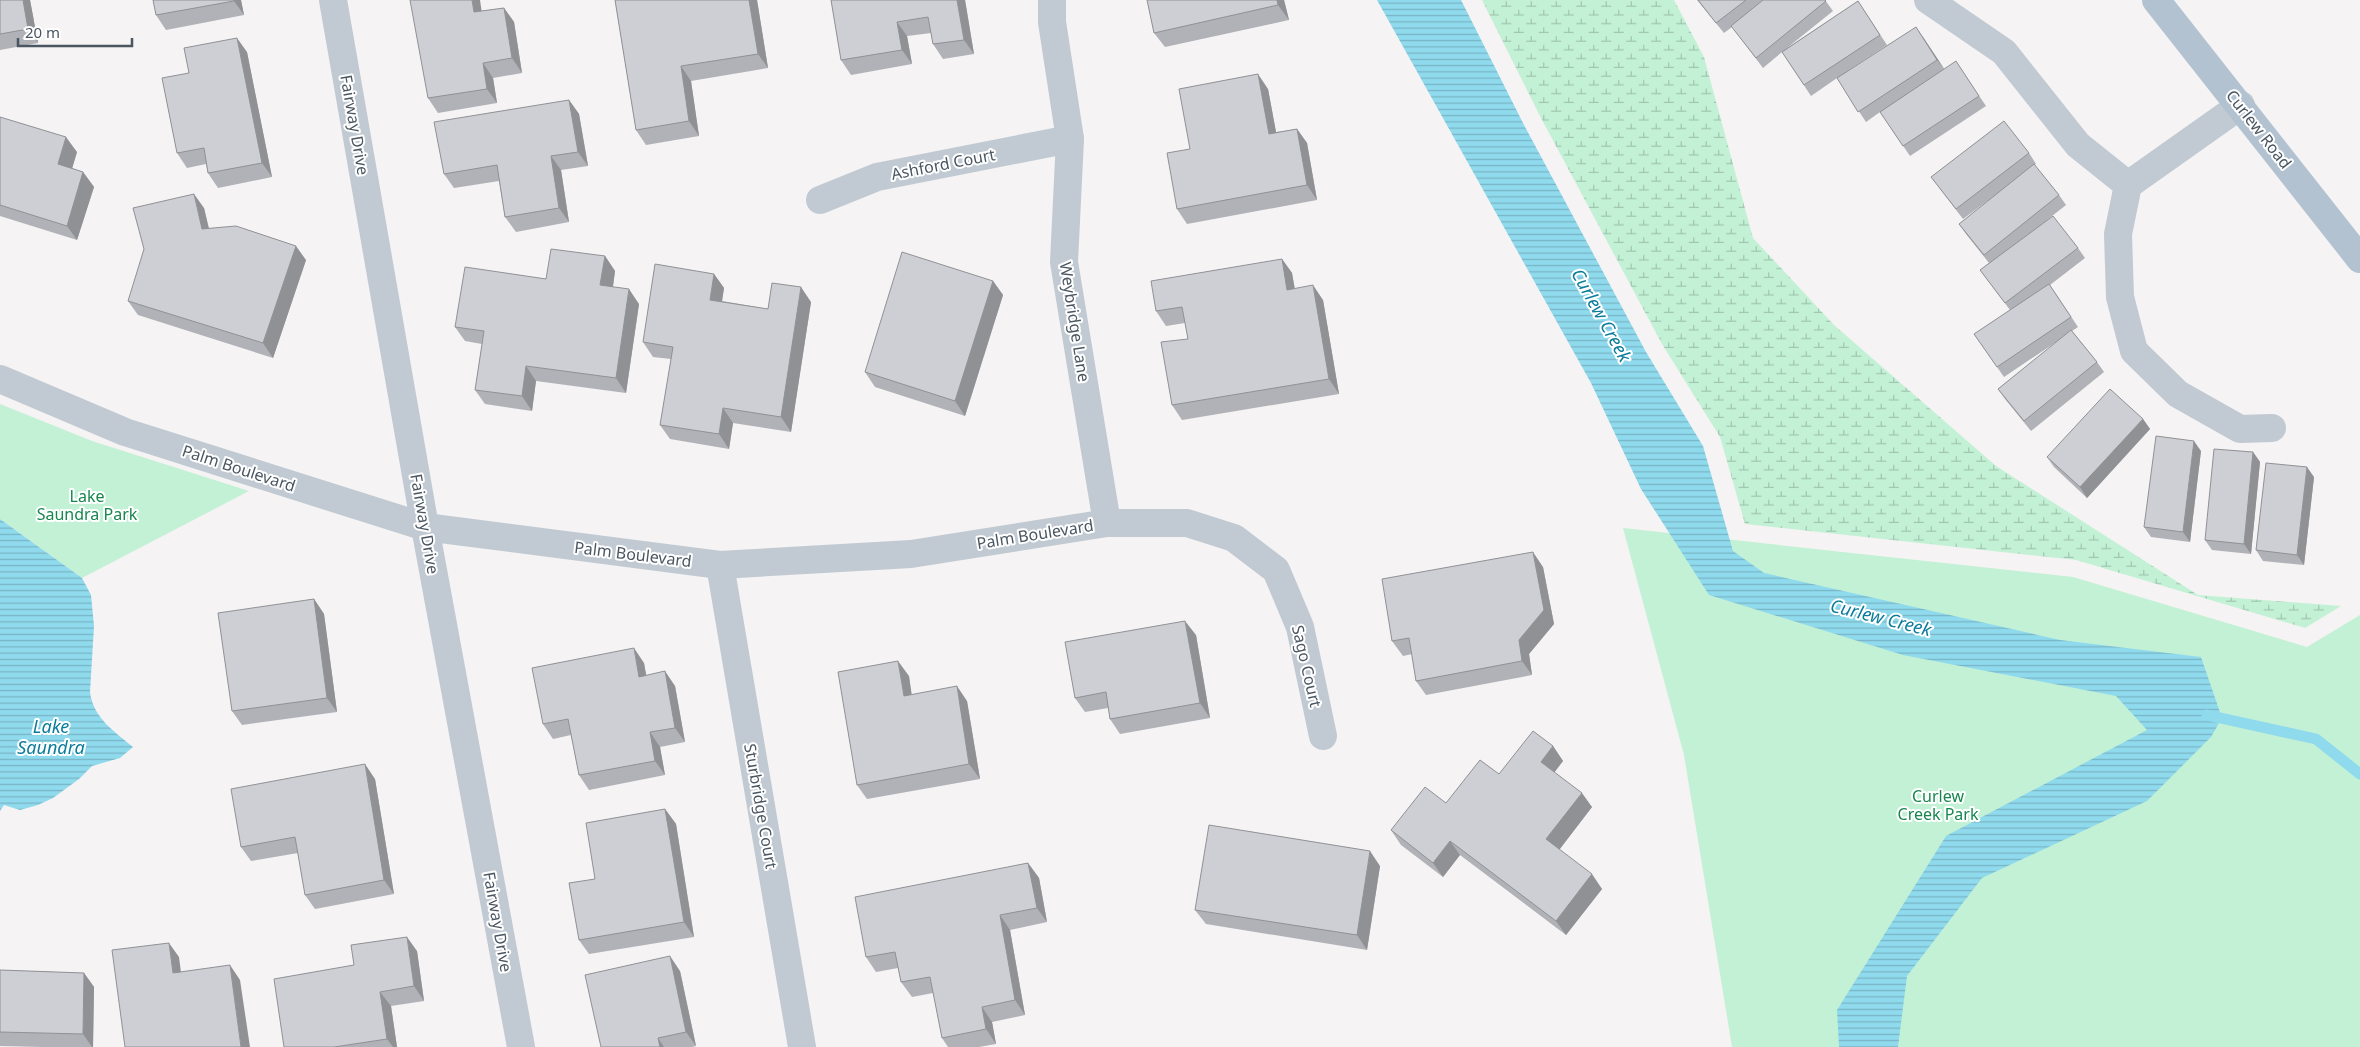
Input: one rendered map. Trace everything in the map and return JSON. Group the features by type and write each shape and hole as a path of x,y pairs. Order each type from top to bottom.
{"main road":[{"name":"Curlew Road","path":"2156,0 2241,105 2360,259"}],"street":[{"name":"Fairway Drive","path":"333,0 425,527 521,1047"},
{"name":"Weybridge Lane","path":"1052,0 1052,22 1070,138 1064,262 1107,523"},
{"path":"1928,0 2004,52 2078,145 2128,185"},
{"path":"2241,105 2128,185 2118,234 2120,297 2134,351 2178,394 2240,429 2272,428"},
{"name":"Ashford Court","path":"820,200 877,177 1070,138"},
{"name":"Palm Boulevard","path":"0,379 125,432 425,527 720,565 911,554 1107,523 1187,523 1234,538 1276,570"},
{"name":"Sturbridge Court","path":"720,565 802,1047"},
{"name":"Sago Court","path":"1276,570 1300,627 1323,736"}],"green space":[{"path":"1482,0 1674,0 1704,57 1753,238 1834,325 1996,466 2198,595 2341,606 2305,628 2076,560 1745,524 1720,437 1662,344 1541,118"},
{"name":"Lake Saundra Park","path":"0,404 92,441 249,491 82,578 0,519"},
{"name":"Curlew Creek Park","path":"1623,528 2073,577 2307,647 2360,615 2360,1047 1732,1047 1684,755"}],"water":[{"name":"Curlew Creek","path":"1377,0 1461,0 1524,125 1646,352 1703,446 1733,551 1764,573 2060,640 2201,657 2222,718 2211,737 2147,801 1982,878 1907,976 1898,1047 1839,1047 1837,1010 1946,836 2147,730 2116,696 1903,655 1709,595 1641,489 1591,383"},
{"name":"Lake Saundra","path":"0,519 82,578 91,595 94,626 90,692 92,701 95,709 106,724 133,747 120,758 92,766 79,779 53,798 20,810 4,805 0,811"}],"building":[{"path":"0,0 23,0 28,29 0,34"},
{"path":"153,0 234,0 234,1 156,15"},
{"path":"410,0 472,0 474,12 504,8 512,58 483,63 487,89 428,98"},
{"path":"615,0 749,0 758,54 681,66 689,121 636,130"},
{"path":"831,0 957,0 964,40 933,44 928,17 897,22 902,50 841,60"},
{"path":"1147,0 1277,0 1278,5 1154,33"},
{"path":"1698,0 1746,0 1716,23"},
{"path":"1763,0 1826,1 1756,58 1731,26"},
{"path":"1858,1 1880,35 1804,85 1782,52"},
{"path":"1916,27 1937,60 1858,112 1837,78"},
{"path":"237,38 262,163 208,173 204,148 177,153 162,78 189,73 184,48"},
{"path":"1956,61 1979,96 1903,146 1880,112"},
{"path":"1258,74 1269,134 1297,129 1307,185 1177,209 1167,153 1190,149 1179,89"},
{"path":"569,100 578,152 551,156 559,208 505,217 497,165 444,174 434,122"},
{"path":"0,117 66,137 58,164 83,172 67,226 0,205"},
{"path":"2004,121 2029,153 1956,209 1931,177"},
{"path":"2034,164 2059,195 1984,255 1959,224"},
{"path":"194,194 202,229 236,226 296,246 263,343 128,301 144,249 133,208"},
{"path":"2053,216 2078,248 2005,303 1980,270"},
{"path":"551,249 605,256 600,285 629,289 616,378 526,366 522,396 475,390 484,331 455,327 465,267 546,279"},
{"path":"902,252 993,281 955,401 865,372"},
{"path":"1282,259 1287,290 1313,285 1329,379 1172,405 1161,342 1188,339 1182,307 1156,311 1151,281"},
{"path":"655,264 714,274 710,300 768,309 772,283 801,287 781,417 723,408 719,434 660,425 673,347 643,342"},
{"path":"2049,284 2071,317 1997,367 1974,334"},
{"path":"2071,330 2097,362 2024,421 1998,389"},
{"path":"2110,389 2143,419 2080,487 2047,457"},
{"path":"2156,436 2194,441 2183,532 2144,527"},
{"path":"2214,449 2253,452 2244,544 2205,540"},
{"path":"2266,463 2307,467 2297,555 2256,550"},
{"path":"1533,552 1544,610 1519,640 1522,661 1416,681 1409,638 1392,641 1382,579"},
{"path":"314,599 327,698 232,711 218,613"},
{"path":"1185,621 1200,703 1110,719 1106,692 1075,698 1065,642"},
{"path":"634,648 639,677 665,671 675,728 650,732 655,761 579,775 568,719 543,724 532,668"},
{"path":"898,661 904,696 957,686 969,764 857,785 838,672"},
{"path":"1533,731 1553,746 1541,762 1582,793 1546,839 1592,874 1556,921 1450,841 1433,863 1391,830 1425,787 1446,803 1480,760 1499,774"},
{"path":"365,764 384,880 305,895 295,837 241,847 231,789"},
{"path":"665,809 684,922 579,940 569,883 595,879 586,823"},
{"path":"1209,825 1370,851 1357,935 1195,910"},
{"path":"1028,863 1037,908 1000,915 1015,1000 982,1007 986,1029 942,1038 930,977 901,982 895,952 866,957 855,897"},
{"path":"407,937 414,986 380,992 387,1039 334,1047 284,1047 274,979 354,965 351,945"},
{"path":"169,943 173,973 230,965 241,1047 125,1047 112,950"},
{"path":"670,956 686,1032 658,1038 660,1047 601,1047 585,975"},
{"path":"0,970 84,973 83,1034 0,1032"}],"waterway":[{"path":"2207,715 2316,739 2360,774"}]}
